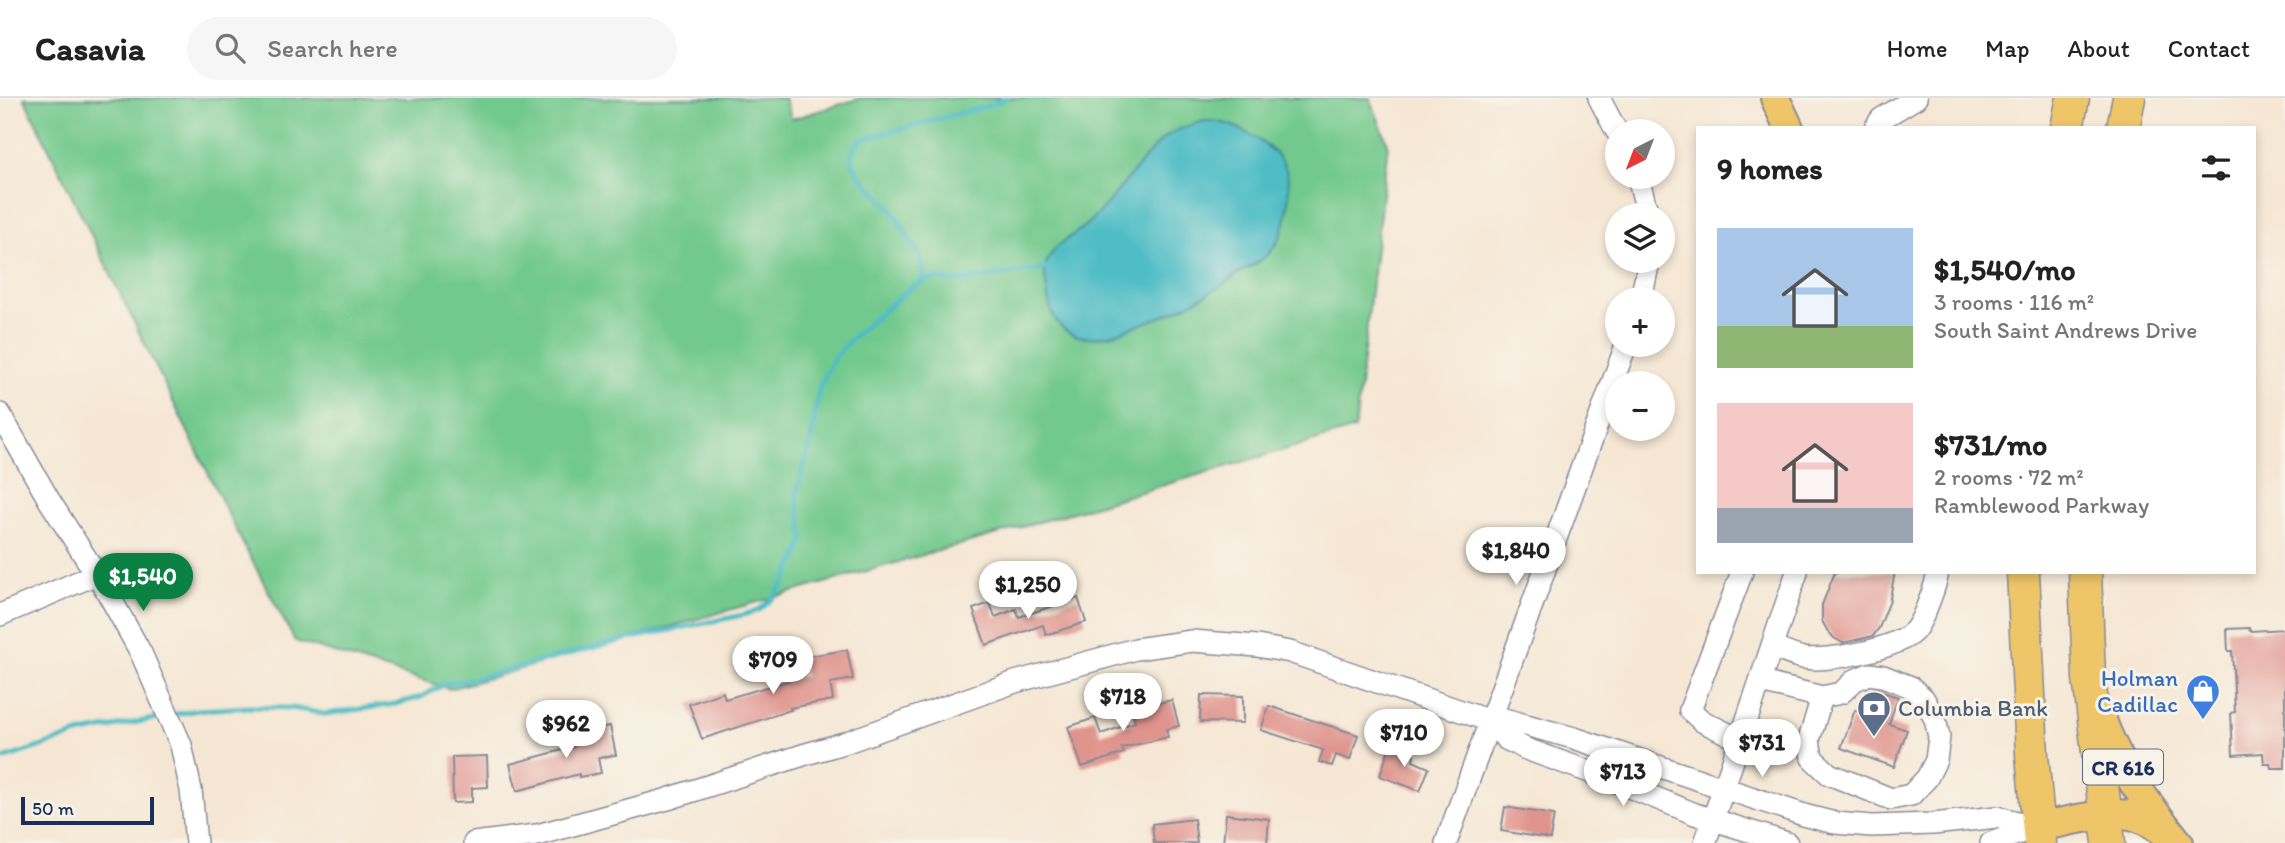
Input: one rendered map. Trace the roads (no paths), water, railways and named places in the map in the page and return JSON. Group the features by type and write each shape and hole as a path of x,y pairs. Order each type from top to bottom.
{"highway":[{"path":"2067,126 2073,98"},
{"path":"2123,126 2129,98"},
{"path":"2022,574 2039,835"},
{"path":"2084,578 2089,678 2107,829"}],"main road":[{"path":"1775,98 1788,126"},
{"name":"CR 616","path":"2089,678 2101,718 2119,761 2130,780 2178,843"},
{"name":"CR 616","path":"2039,835 2107,829 2129,814 2152,824 2178,843"}],"street":[{"path":"1599,98 1610,119"},
{"path":"1876,126 1881,119 1916,98"},
{"path":"1446,843 1622,357"},
{"path":"0,415 49,500 97,574 141,653 181,745 191,790 195,843"},
{"path":"0,615 97,574"},
{"path":"1740,740 1702,722 1690,709 1741,574"},
{"path":"1705,843 1796,574"},
{"path":"1772,647 1803,658 1827,659 1859,654 1903,639 1918,625 1937,574"},
{"path":"474,843 537,835 570,827 844,743 1015,682 1136,649 1192,641 1257,646 1290,652 1490,721 1504,719 1562,734 1835,823 1872,827 1997,817 2039,835"},
{"path":"1761,682 1822,697 1841,693 1855,680 1869,674 1884,676 1911,687 1924,699 1935,719 1939,737 1936,760 1927,778 1911,795 1891,799 1829,775 1811,758 1809,740 1822,697"},
{"path":"1490,721 1506,739 1525,750 1713,820 1787,843"},
{"path":"1800,843 1807,816"},
{"path":"1991,843 2039,835"}],"water":[{"path":"1204,121 1223,123 1242,130 1268,147 1283,164 1288,182 1288,208 1283,231 1274,247 1263,258 1222,285 1163,316 1102,336 1076,336 1065,330 1056,321 1050,308 1045,274 1049,257 1058,246 1097,214 1165,137"}],"waterway":[{"path":"921,283 923,274 920,256 890,207 861,177 853,164 852,153 860,140 984,107 1007,98"},
{"path":"172,715 198,710 249,707 292,708 325,714 395,704 421,697 445,684 759,610 782,586 799,554 804,538 796,494 811,440 819,388 834,358 853,337 909,289 924,281 934,278 966,280 1050,268"},
{"path":"0,760 78,734 163,717"}],"place":[{"name":"Holman Cadillac","path":"2203,721"},
{"name":"Columbia Bank","path":"1874,738"}]}
